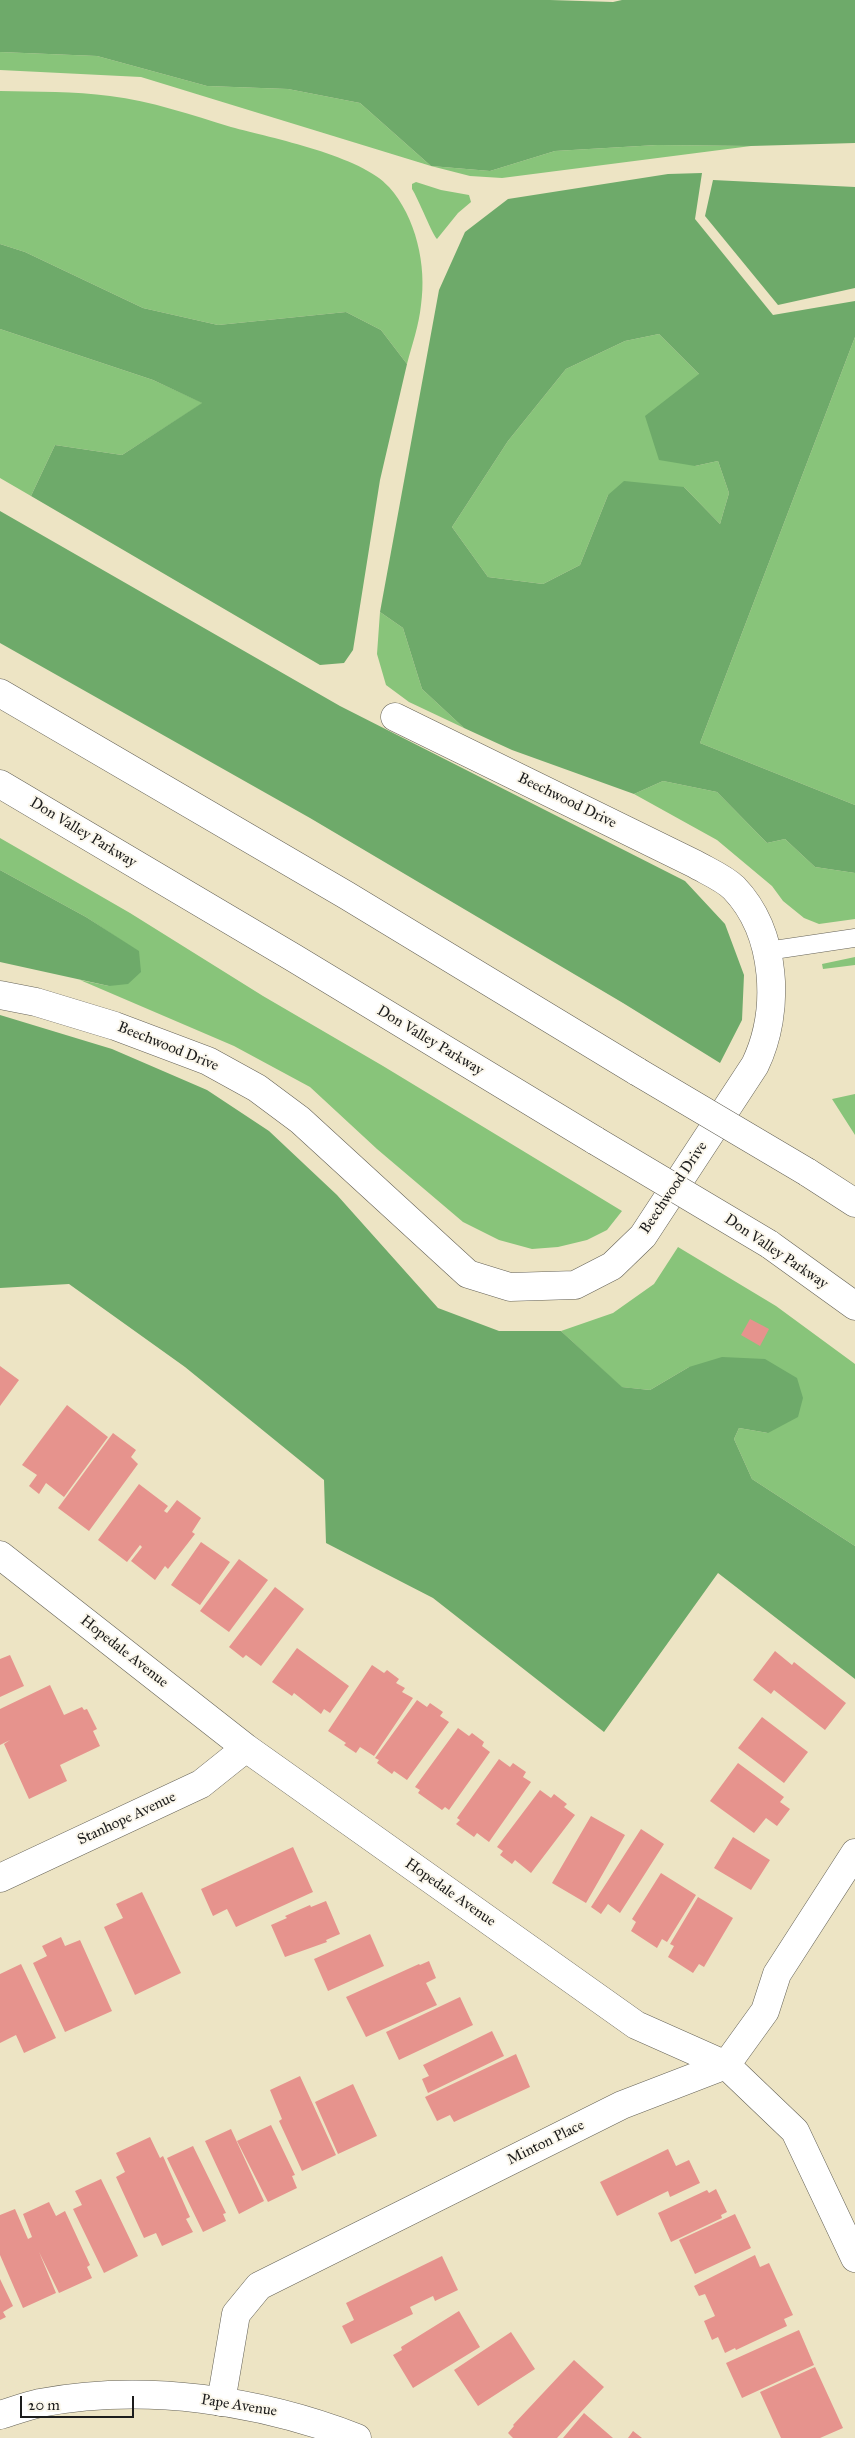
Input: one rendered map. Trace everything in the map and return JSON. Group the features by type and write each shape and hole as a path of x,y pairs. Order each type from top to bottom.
{"main road":[{"path":"0,693 346,895 807,1172 855,1203"},
{"name":"Beechwood Drive","path":"0,995 36,1002 115,1026 208,1061 257,1088 300,1120 468,1274 510,1287 575,1285 612,1266 643,1236 756,1065 765,1045 772,1004 767,951 749,906 733,887 695,864 395,717"},
{"name":"Don Valley Parkway","path":"0,784 294,958 769,1244 855,1306"},
{"name":"Hopedale Avenue","path":"0,1555 246,1748 636,2025 726,2065 795,2131 855,2258"},
{"name":"Stanhope Avenue","path":"0,1878 201,1784 246,1748"},
{"path":"726,2065 765,2012 777,1974 855,1853"},
{"name":"Minton Place","path":"221,2402 236,2314 260,2286 622,2105 726,2065"},
{"name":"Pape Avenue","path":"0,2416 39,2404 93,2397 134,2395 221,2402 278,2412 325,2425 357,2438"}],"lane":[{"path":"767,951 855,938"}],"green space":[{"path":"0,0 550,0 613,2 622,0 855,0 855,143 751,146 657,145 555,151 490,171 431,166 360,103 288,89 207,86 97,56 0,52"},
{"path":"0,52 97,56 207,86 288,89 360,103 431,166 141,77 0,70"},
{"path":"0,91 83,93 141,101 338,157 376,176 389,187 406,213 413,227 421,258 421,305 407,364 381,330 346,312 218,325 143,308 25,252 0,244"},
{"path":"657,145 751,146 502,178 470,176 431,166 490,171 555,151"},
{"path":"702,173 695,219 773,315 855,301 855,337 700,743 855,805 855,873 815,867 785,839 767,843 717,792 663,781 634,794 512,750 464,728 422,689 403,628 380,612 439,290 465,232 508,199 668,174","holes":["659,334 699,374 645,416 659,460 695,466 718,461 729,493 720,524 684,487 624,481 608,495 580,565 543,584 488,577 452,527 508,441 566,369 625,341"]},
{"path":"713,180 855,187 855,288 778,305 705,216"},
{"path":"416,182 441,190 469,195 471,202 458,213 437,239 412,189 412,184"},
{"path":"0,244 25,252 143,308 218,325 346,312 381,330 407,364 380,480 353,650 344,663 320,665 31,496 55,445 122,455 202,403 153,380 0,329"},
{"path":"0,329 153,380 203,403 122,455 55,445 31,496 0,478"},
{"path":"659,334 699,374 695,466 718,461 729,493 720,524 684,487 608,495 580,565 543,584 488,577 452,527 508,441 566,369 625,341"},
{"path":"855,337 855,805 700,743"},
{"path":"0,511 340,706 685,881 725,924 744,975 742,1020 720,1063 623,1003 310,818 0,643"},
{"path":"380,612 403,628 422,689 464,728 409,702 386,685 377,654"},
{"path":"663,781 717,792 767,843 785,839 815,867 855,873 855,919 819,924 804,918 783,901 772,886 717,840 634,794"},
{"path":"0,838 130,913 263,996 383,1066 622,1211 607,1230 587,1240 558,1247 532,1249 499,1240 463,1222 377,1149 310,1087 234,1046 80,980 109,986 139,952 86,917 0,870"},
{"path":"0,870 86,917 139,951 141,972 128,984 109,986 0,962"},
{"path":"855,957 855,965 823,969 822,964"},
{"path":"0,1015 112,1049 207,1090 269,1131 337,1195 438,1308 499,1331 561,1331 622,1387 650,1390 689,1367 722,1357 765,1359 797,1378 803,1398 798,1417 768,1433 739,1428 734,1439 752,1479 855,1546 855,1679 718,1573 604,1732 433,1598 326,1543 324,1480 185,1367 69,1284 0,1288"},
{"path":"855,1094 855,1135 832,1099"},
{"path":"678,1247 776,1306 855,1364 855,1546 752,1479 734,1439 739,1428 768,1433 689,1367 650,1390 621,1387 561,1331 613,1313 654,1284"}],"building":[{"path":"750,1319 769,1329 760,1346 741,1335"},
{"path":"0,1366 19,1380 0,1406"},
{"path":"67,1405 108,1437 64,1497 46,1483 39,1494 29,1486 37,1475 22,1465"},
{"path":"113,1433 136,1450 131,1457 138,1464 89,1531 58,1508"},
{"path":"139,1484 168,1506 164,1511 167,1513 177,1500 201,1518 192,1532 195,1534 168,1569 165,1566 155,1580 131,1561 142,1547 140,1545 127,1562 98,1540"},
{"path":"201,1542 230,1562 200,1605 171,1585"},
{"path":"239,1559 268,1580 229,1632 200,1611"},
{"path":"275,1587 304,1609 261,1666 246,1655 243,1658 229,1647"},
{"path":"297,1648 349,1686 330,1713 324,1709 321,1714 294,1693 292,1696 272,1682"},
{"path":"775,1651 792,1665 794,1662 846,1703 825,1730 774,1690 771,1694 753,1680"},
{"path":"10,1655 24,1686 0,1697 0,1659"},
{"path":"372,1665 384,1673 387,1670 399,1679 396,1683 405,1688 402,1692 413,1698 374,1756 360,1747 356,1753 344,1745 346,1743 328,1731"},
{"path":"50,1685 64,1715 82,1707 84,1710 87,1709 97,1729 93,1731 100,1746 60,1765 67,1781 29,1799 4,1744 10,1740 0,1745 0,1709"},
{"path":"417,1700 427,1707 430,1703 443,1712 440,1716 449,1722 407,1780 394,1771 392,1774 377,1763 379,1760 375,1758"},
{"path":"762,1717 808,1752 784,1783 738,1748"},
{"path":"458,1728 469,1736 472,1733 484,1742 482,1746 490,1752 449,1810 445,1807 442,1810 418,1793 420,1790 415,1787"},
{"path":"499,1759 510,1767 513,1763 526,1772 523,1777 531,1782 489,1842 477,1833 474,1837 456,1824 460,1820 457,1818"},
{"path":"738,1763 784,1797 780,1802 790,1809 777,1826 766,1818 754,1833 710,1801"},
{"path":"540,1790 551,1798 554,1794 567,1804 564,1807 575,1815 531,1873 515,1860 512,1864 500,1855 503,1851 497,1847"},
{"path":"591,1816 625,1835 586,1903 552,1883"},
{"path":"641,1829 664,1844 620,1913 608,1904 601,1914 591,1907"},
{"path":"733,1837 770,1860 751,1890 714,1868"},
{"path":"293,1847 313,1892 236,1927 227,1909 213,1916 201,1889"},
{"path":"661,1873 696,1895 667,1942 662,1939 657,1948 631,1931 636,1922 632,1919"},
{"path":"142,1892 181,1973 135,1995 104,1927 123,1918 116,1904"},
{"path":"698,1897 733,1918 704,1967 699,1964 693,1973 668,1957 674,1946 670,1944"},
{"path":"326,1901 340,1934 326,1940 327,1942 285,1957 271,1925 287,1918 285,1916 310,1905 311,1907"},
{"path":"370,1934 384,1966 328,1991 314,1959"},
{"path":"61,1937 65,1946 80,1940 112,2011 65,2032 33,1963 47,1956 42,1946"},
{"path":"429,1961 436,1978 426,1983 437,2005 366,2037 346,1997"},
{"path":"21,1964 56,2038 24,2053 16,2035 0,2043 0,1974"},
{"path":"460,1997 473,2025 399,2060 386,2032"},
{"path":"492,2031 504,2056 428,2093 422,2079 429,2076 423,2065"},
{"path":"516,2054 530,2087 454,2122 450,2115 437,2121 425,2097"},
{"path":"300,2076 336,2155 302,2171 279,2121 282,2119 270,2090"},
{"path":"353,2084 377,2136 338,2154 315,2102"},
{"path":"271,2125 295,2175 292,2176 297,2188 268,2202 237,2141"},
{"path":"231,2129 264,2201 239,2214 205,2141"},
{"path":"150,2137 160,2158 163,2156 190,2217 186,2219 193,2232 162,2246 156,2233 144,2238 116,2177 125,2172 116,2153"},
{"path":"193,2146 226,2213 223,2214 226,2221 203,2232 167,2158"},
{"path":"668,2149 676,2166 689,2160 700,2183 670,2197 668,2191 617,2216 600,2182"},
{"path":"101,2179 138,2256 104,2273 73,2209 82,2205 75,2191"},
{"path":"716,2189 727,2212 721,2215 722,2218 671,2242 658,2213 707,2190 709,2193"},
{"path":"49,2202 56,2216 65,2211 90,2265 87,2267 92,2278 59,2293 39,2252 56,2293 23,2308 0,2255 0,2215 15,2209 28,2239 32,2237 23,2214"},
{"path":"735,2214 751,2248 695,2274 679,2240"},
{"path":"755,2255 760,2267 769,2263 793,2315 784,2319 787,2326 736,2350 735,2348 725,2353 718,2337 712,2340 704,2321 715,2316 705,2294 699,2296 694,2286"},
{"path":"442,2256 458,2290 435,2301 433,2296 410,2307 413,2314 351,2344 342,2326 354,2320 346,2303"},
{"path":"0,2279 13,2306 3,2312 6,2317 0,2320"},
{"path":"459,2311 480,2347 413,2388 393,2355 402,2350 401,2347"},
{"path":"799,2330 814,2365 742,2398 726,2363"},
{"path":"511,2332 535,2369 478,2406 454,2370"},
{"path":"574,2360 604,2387 557,2438 513,2438 508,2433 513,2425"},
{"path":"815,2367 843,2428 820,2438 781,2438 760,2392"},
{"path":"584,2413 613,2438 563,2438"},
{"path":"633,2431 642,2438 628,2438"}]}
